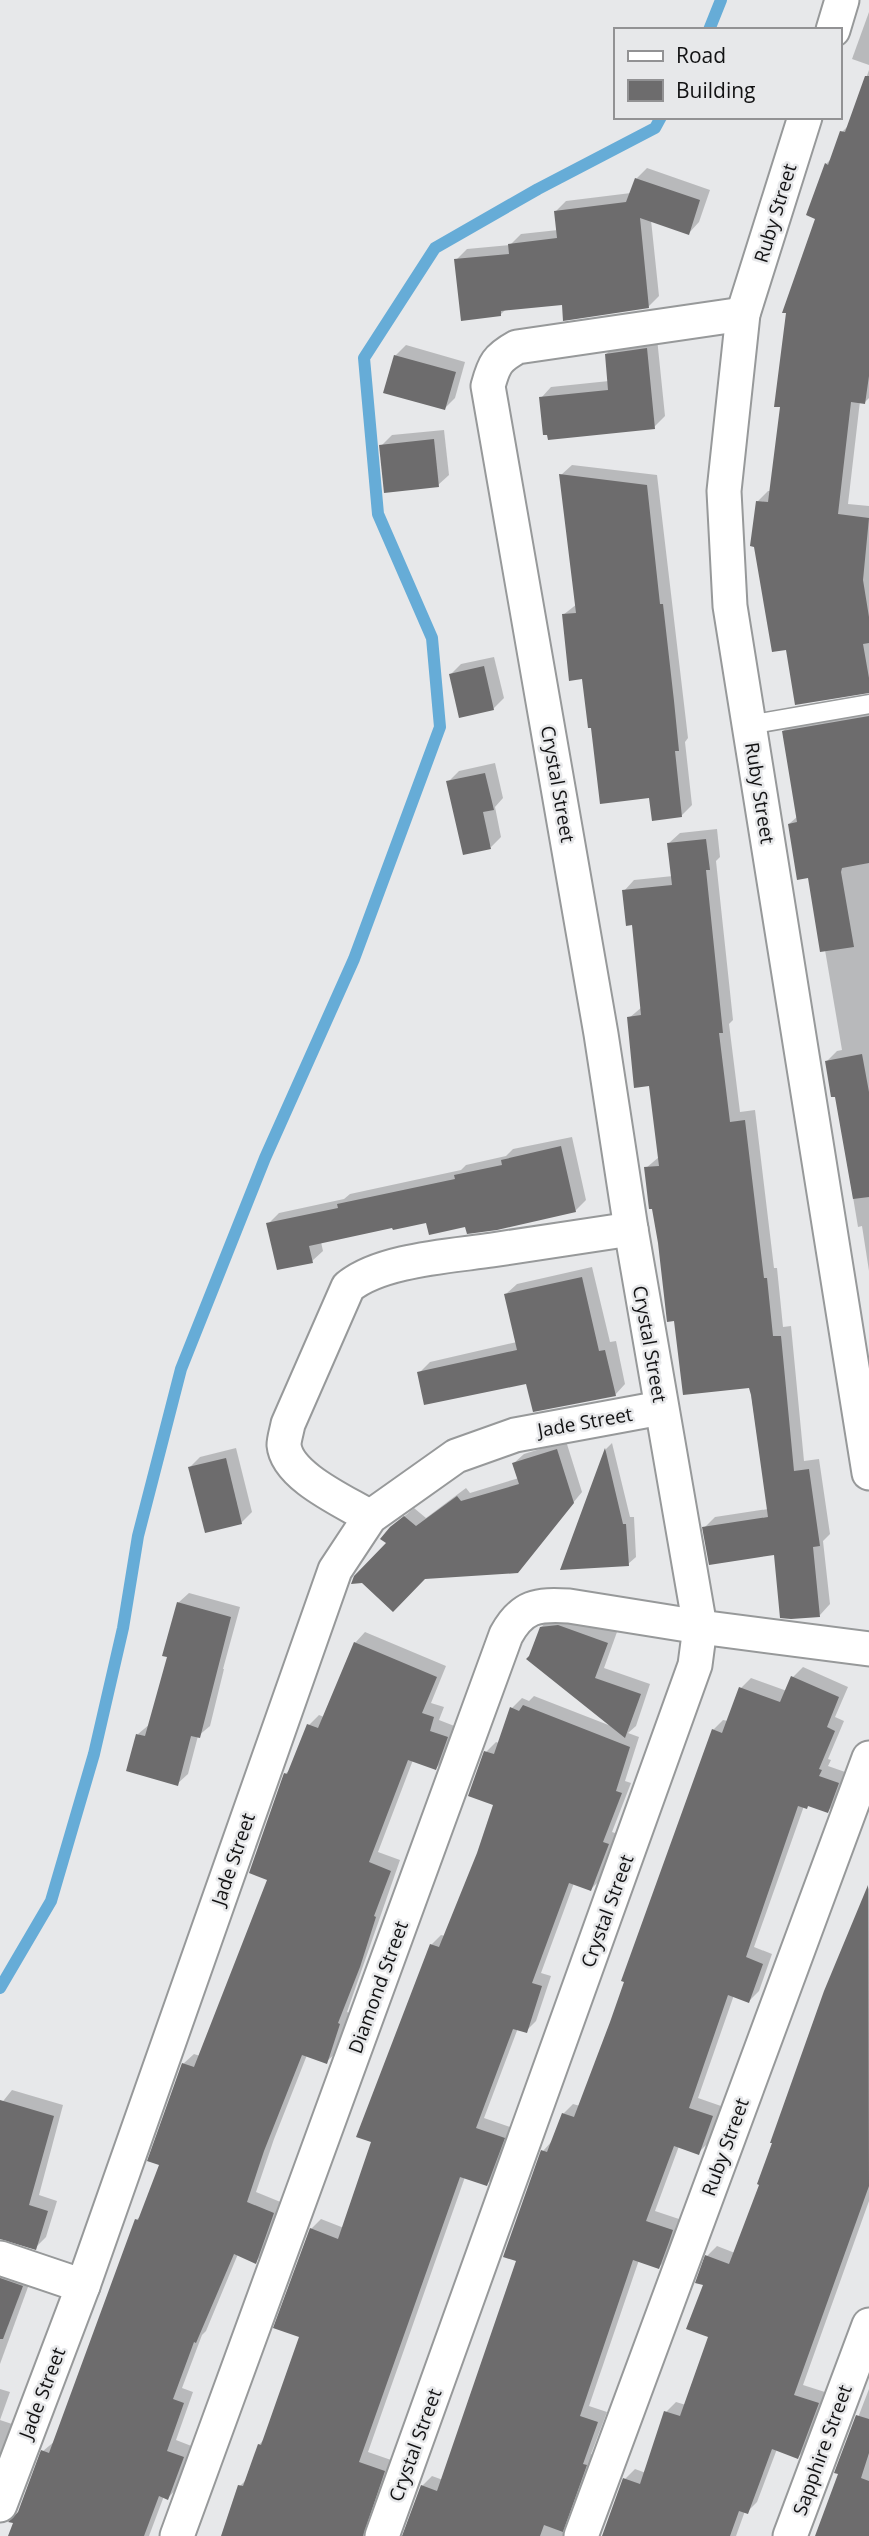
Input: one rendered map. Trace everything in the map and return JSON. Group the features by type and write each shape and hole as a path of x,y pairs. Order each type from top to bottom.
{"street":[{"path":"834,28 842,0"},
{"name":"Ruby Street","path":"804,119 743,314 724,491 730,606 869,1473"},
{"name":"Crystal Street","path":"382,2536 695,1665 700,1628 631,1229 601,1034 488,386 493,368 502,355 517,346 743,314"},
{"path":"370,1517 312,1482 292,1466 284,1445 288,1424 348,1287 358,1278 372,1272 425,1260 631,1229"},
{"name":"Jade Street","path":"0,2505 83,2286 335,1570 370,1517 456,1456 515,1435 661,1408"},
{"name":"Diamond Street","path":"177,2536 506,1634 516,1617 529,1609 546,1605 569,1606 700,1628 869,1649"},
{"name":"Ruby Street","path":"581,2536 869,1758"},
{"path":"0,2258 83,2286"},
{"name":"Sapphire Street","path":"790,2536 869,2325"}],"lane":[{"path":"749,725 869,704"}],"building":[{"path":"865,76 869,76 869,376 865,404 851,402 838,514 869,518 863,580 869,617 869,643 863,644 869,693 795,705 786,650 772,652 754,547 750,546 756,501 768,502 780,407 774,407 786,313 782,313 815,219 806,215 840,131 845,132"},
{"path":"635,178 700,200 689,235 640,218 649,308 563,321 562,305 501,311 501,316 461,321 454,259 509,254 508,244 557,238 554,211 626,202"},
{"path":"647,348 655,429 548,440 547,435 543,435 539,397 608,390 605,354"},
{"path":"394,355 456,372 445,410 383,393"},
{"path":"434,439 439,487 384,493 379,445"},
{"path":"559,474 647,485 674,701 679,751 675,751 682,817 652,821 649,798 600,804 582,679 569,681 562,614 576,613"},
{"path":"484,666 494,710 459,718 449,674"},
{"path":"869,716 869,863 842,868 841,872 854,947 820,952 808,878 797,880 788,824 797,822 782,731"},
{"path":"485,773 494,810 483,812 491,849 463,855 446,781"},
{"path":"706,839 710,870 706,870 723,1033 719,1033 730,1122 745,1120 773,1336 781,1336 794,1471 809,1469 820,1546 813,1547 820,1617 780,1618 774,1555 709,1565 702,1527 768,1517 751,1395 749,1388 683,1395 674,1321 667,1322 658,1243 652,1209 649,1209 644,1167 659,1166 649,1086 634,1088 627,1017 641,1015 632,925 626,926 622,890 672,885 667,843"},
{"path":"862,1054 869,1092 869,1197 853,1199 835,1097 831,1097 825,1061"},
{"path":"561,1146 576,1212 467,1234 465,1227 429,1235 426,1223 393,1230 392,1228 309,1246 313,1263 277,1270 266,1223 338,1208 337,1204 455,1179 454,1175 502,1165 501,1160"},
{"path":"582,1277 599,1351 605,1350 616,1396 533,1412 526,1384 424,1405 417,1372 517,1350 504,1294"},
{"path":"605,1448 623,1524 626,1524 629,1566 560,1570"},
{"path":"557,1449 574,1503 518,1573 425,1579 393,1612 362,1583 351,1584 354,1576 386,1543 380,1539 404,1516 416,1526 457,1496 461,1501 519,1484 512,1463"},
{"path":"226,1458 242,1524 205,1533 188,1467"},
{"path":"177,1602 231,1617 200,1738 191,1736 178,1786 126,1771 136,1734 145,1736 167,1657 162,1656"},
{"path":"558,1625 608,1643 595,1678 641,1694 625,1738 526,1659 540,1627"},
{"path":"354,1642 437,1677 422,1713 434,1717 430,1731 448,1737 436,1770 408,1760 369,1862 391,1871 374,1916 376,1917 360,1967 338,2023 340,2024 327,2064 302,2055 247,2202 274,2213 256,2264 234,2254 196,2343 194,2342 173,2399 184,2403 167,2451 184,2457 168,2500 159,2496 144,2536 8,2536 13,2523 8,2522 18,2512 41,2450 49,2453 135,2219 138,2220 159,2165 147,2161 182,2063 194,2067 267,1880 249,1873 284,1773 287,1774 307,1724 318,1728"},
{"path":"791,1676 839,1697 827,1727 835,1731 819,1769 822,1770 819,1776 839,1783 828,1813 808,1806 807,1809 798,1806 746,1957 763,1964 749,2003 728,1995 689,2108 713,2116 699,2155 674,2146 646,2221 673,2230 659,2269 633,2260 580,2416 598,2422 583,2464 587,2465 563,2532 544,2525 540,2536 402,2536 421,2485 437,2491 516,2261 503,2257 541,2150 547,2152 562,2113 574,2117 712,1729 722,1733 739,1687 780,1702"},
{"path":"523,1705 630,1747 616,1791 622,1793 603,1842 609,1844 591,1891 569,1883 532,1983 542,1986 527,2033 513,2029 476,2128 505,2138 487,2186 460,2177 359,2462 385,2471 363,2536 221,2536 238,2485 243,2486 258,2444 261,2445 299,2337 273,2328 310,2228 338,2239 371,2142 356,2137 430,1944 439,1947 477,1853 493,1805 468,1796 484,1751 494,1754 510,1707 519,1711"},
{"path":"868,1885 869,2186 794,2395 819,2403 798,2459 772,2449 748,2514 739,2511 730,2536 602,2536 623,2478 640,2484 664,2411 680,2416 708,2337 686,2329 703,2285 695,2283 705,2255 729,2264 759,2185 757,2184 770,2143 824,1991"},
{"path":"0,2100 54,2116 29,2205 48,2211 36,2250 0,2239"},
{"path":"0,2278 23,2286 3,2339 0,2339"},
{"path":"856,2415 869,2419 869,2453 861,2478 869,2481 869,2536 815,2536 838,2474 834,2473"}],"waterway":[{"path":"710,28 721,0"},
{"path":"0,1988 51,1901 94,1754 123,1628 138,1536 181,1369 265,1158 354,959 440,727 432,638 378,514 364,358 435,248 538,189 655,128 660,119"}]}
